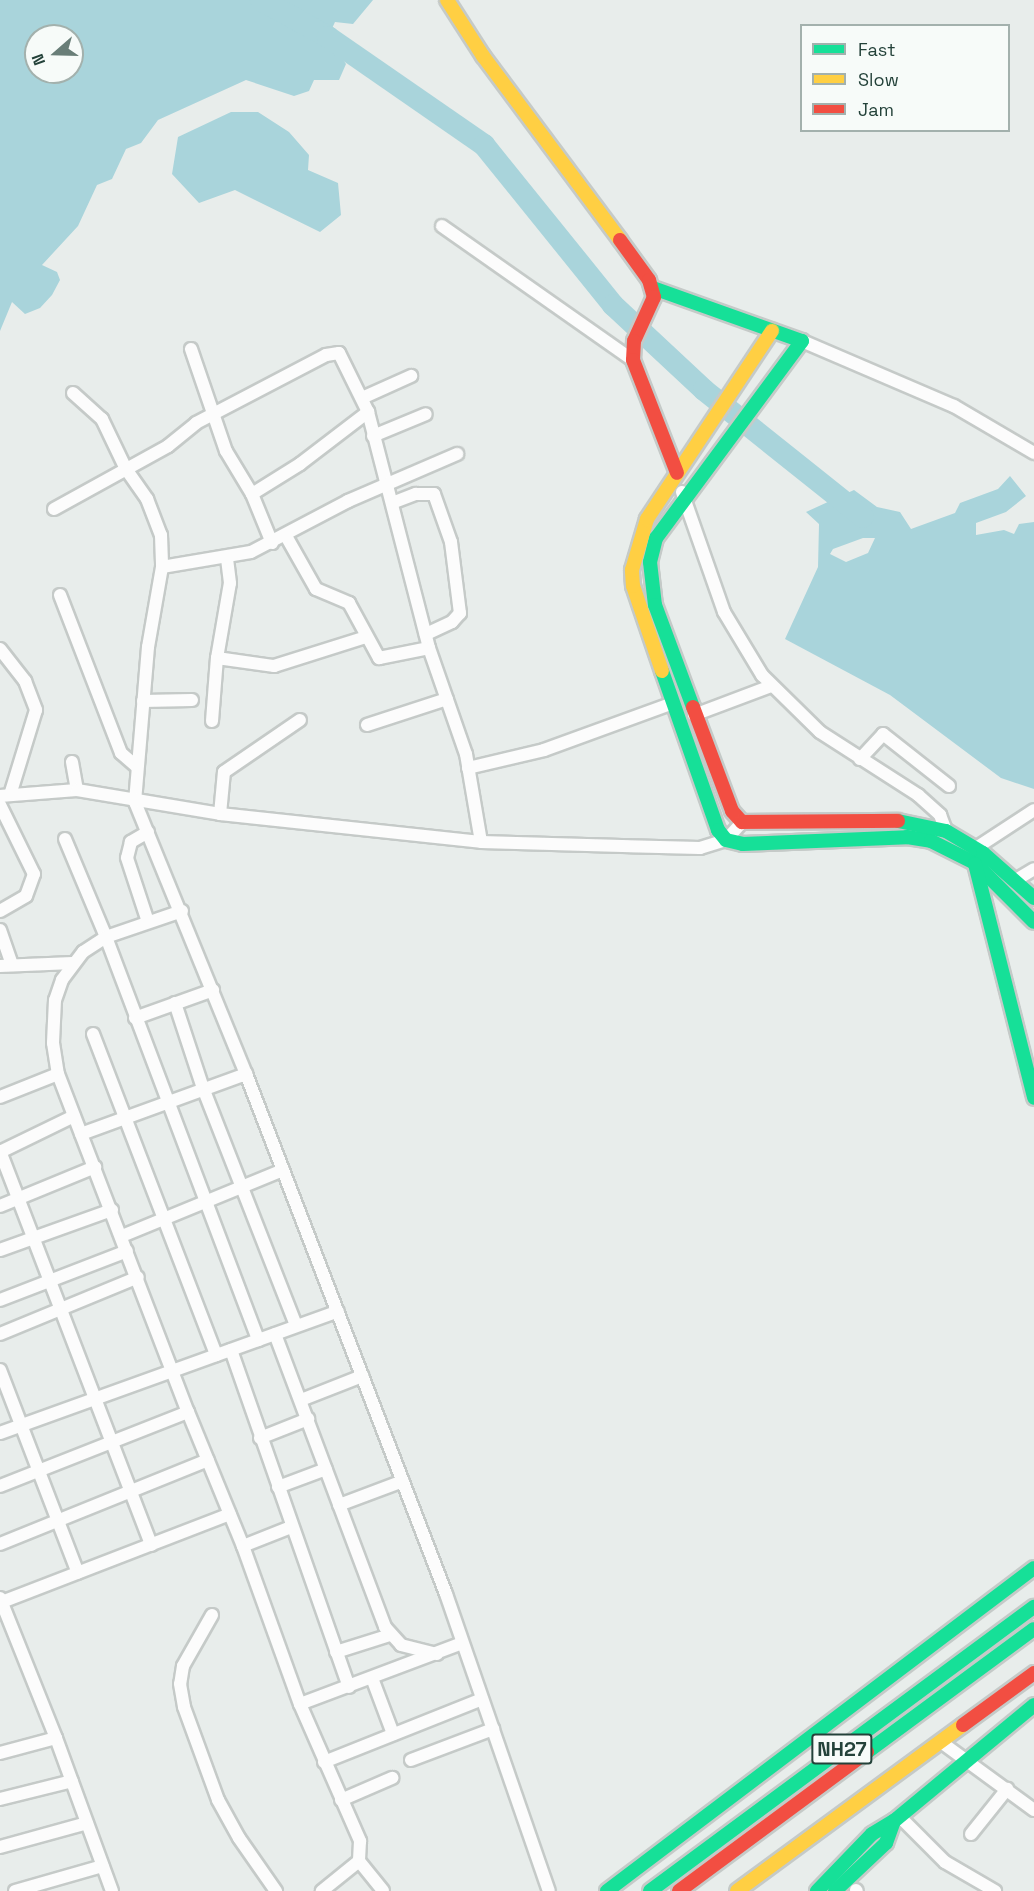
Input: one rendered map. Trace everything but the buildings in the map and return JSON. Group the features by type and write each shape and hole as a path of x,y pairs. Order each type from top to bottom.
{"main road":[{"path":"447,0 653,288 802,341 683,496 656,538 650,562 651,585 694,715 732,811 742,822 766,825 896,821 946,831 1016,879 1034,898"},
{"path":"653,288 652,305 634,341 633,360 676,474"},
{"path":"772,331 647,519 632,570 633,586 718,830 726,840 743,844 907,837 976,852"},
{"path":"976,852 988,876 1034,1052"},
{"path":"976,852 1034,1098"},
{"path":"988,876 1034,922"},
{"path":"607,1891 1034,1568"},
{"name":"NH27","path":"650,1891 1034,1607"},
{"name":"NH27","path":"680,1891 1034,1629"},
{"path":"737,1891 1034,1673"},
{"path":"817,1891 886,1843 897,1819 1034,1705"},
{"path":"836,1891 843,1873"}],"street":[{"path":"442,226 633,360"},
{"path":"802,341 954,406 1034,453"},
{"path":"191,349 226,451 252,494 272,543"},
{"path":"54,509 168,446 196,423 214,417 332,353 344,358 368,412 429,648 468,768 481,842"},
{"path":"362,398 411,376"},
{"path":"73,393 102,419 126,469 157,519 162,567 143,701 135,802 182,910 403,1481 549,1891"},
{"path":"252,494 300,464 368,412"},
{"path":"373,436 426,414"},
{"path":"162,567 227,558 272,543 348,501 387,486 457,453"},
{"path":"676,474 724,612 741,646 771,686 820,732 918,795 940,815 946,831"},
{"path":"392,503 416,494 434,494 451,542 460,613 452,622 426,634"},
{"path":"286,536 316,589 349,603 373,653 383,659 429,648"},
{"path":"212,721 217,658 228,596 227,558"},
{"path":"60,595 121,753 137,767"},
{"path":"217,658 274,666 366,637"},
{"path":"0,649 25,681 36,710 6,794 77,790 135,802 220,814 481,842 700,848 726,840 742,822"},
{"path":"694,715 771,686"},
{"path":"367,725 447,699"},
{"path":"143,701 192,700"},
{"path":"468,768 543,750 673,704"},
{"path":"220,814 224,772 300,720"},
{"path":"860,759 883,734 949,786"},
{"path":"72,762 77,790"},
{"path":"0,805 33,874 26,896 0,911"},
{"path":"976,852 1034,810"},
{"path":"148,832 131,842 127,858 148,922"},
{"path":"65,839 106,937 165,1101 258,1340"},
{"path":"1016,879 1034,869"},
{"path":"182,910 106,937 73,963 62,980 52,1018 58,1074 188,1412 243,1546 300,1704 360,1841 359,1861 383,1891"},
{"path":"0,930 6,965 73,963"},
{"path":"135,1018 213,990"},
{"path":"175,1003 203,1088 296,1325"},
{"path":"93,1034 216,1355"},
{"path":"0,1097 58,1074"},
{"path":"81,1134 165,1101 246,1074"},
{"path":"74,1116 0,1152 92,1397 151,1545"},
{"path":"0,1206 95,1167"},
{"path":"122,1236 163,1216 283,1170"},
{"path":"0,1250 112,1210"},
{"path":"0,1300 128,1251"},
{"path":"0,1334 138,1277"},
{"path":"0,1433 172,1368 231,1350 338,1311"},
{"path":"275,1334 390,1635 413,1650 437,1654"},
{"path":"231,1350 291,1527 349,1687"},
{"path":"0,1370 3,1386 40,1472 78,1573"},
{"path":"300,1400 362,1376"},
{"path":"0,1486 112,1445 188,1412"},
{"path":"260,1438 308,1419"},
{"path":"0,1544 208,1460"},
{"path":"278,1487 326,1469"},
{"path":"339,1505 403,1481"},
{"path":"112,1891 56,1738 1,1600 230,1514"},
{"path":"243,1546 291,1527"},
{"path":"212,1615 183,1666 180,1684 184,1707 218,1800 239,1838 276,1891"},
{"path":"336,1652 390,1635"},
{"path":"300,1704 462,1643"},
{"path":"372,1678 393,1734"},
{"path":"324,1762 482,1699"},
{"path":"411,1760 493,1729"},
{"path":"0,1754 56,1738"},
{"path":"941,1742 1034,1810"},
{"path":"341,1800 392,1778"},
{"path":"0,1799 72,1781"},
{"path":"971,1834 1007,1789"},
{"path":"897,1819 945,1862 995,1891"},
{"path":"0,1847 87,1823"},
{"path":"322,1891 359,1861"},
{"path":"15,1891 102,1866"},
{"path":"843,1873 857,1891"}],"water":[{"path":"0,0 373,0 353,24 335,22 328,37 346,64 339,80 314,80 309,91 294,96 246,80 158,120 141,143 126,149 112,179 97,185 78,226 42,265 57,272 60,280 52,295 40,308 25,314 12,302 0,331"},
{"path":"231,112 258,112 289,132 309,155 308,170 338,183 341,215 320,232 235,190 199,203 172,174 178,137"},
{"path":"1010,476 1026,496 1006,512 976,523 976,535 1004,530 1014,534 1019,524 1034,522 1034,789 1001,778 890,695 785,639 818,567 819,524 806,512 854,490 877,507 900,512 911,529 955,513 960,503 998,489","holes":["863,538 875,538 868,553 846,562 830,554 833,549"]}],"waterway":[{"path":"261,0 328,37 484,145 613,305 704,390 863,517"}],"traffic: fast":[{"path":"653,288 802,341 656,538 650,562 655,605 693,707"},
{"path":"662,671 718,830 726,840 743,844 907,837 931,841 975,863 1034,922"},
{"path":"898,821 946,831 983,853 1034,898"},
{"path":"975,864 1034,1098"},
{"path":"607,1891 1034,1568"},
{"path":"650,1891 1034,1607"},
{"path":"867,1752 1034,1629"},
{"path":"817,1891 872,1834 894,1821 1034,1705"},
{"path":"835,1891 886,1843 894,1821"}],"traffic: slow":[{"path":"447,0 483,56 620,240"},
{"path":"662,671 633,586 632,570 647,519 772,331"},
{"path":"737,1891 963,1725"}],"traffic: jam":[{"path":"620,240 649,280 654,297 634,341 633,360 677,473"},
{"path":"693,707 732,811 742,822 898,821"},
{"path":"963,1725 1034,1673"},
{"path":"679,1891 867,1752"}]}
